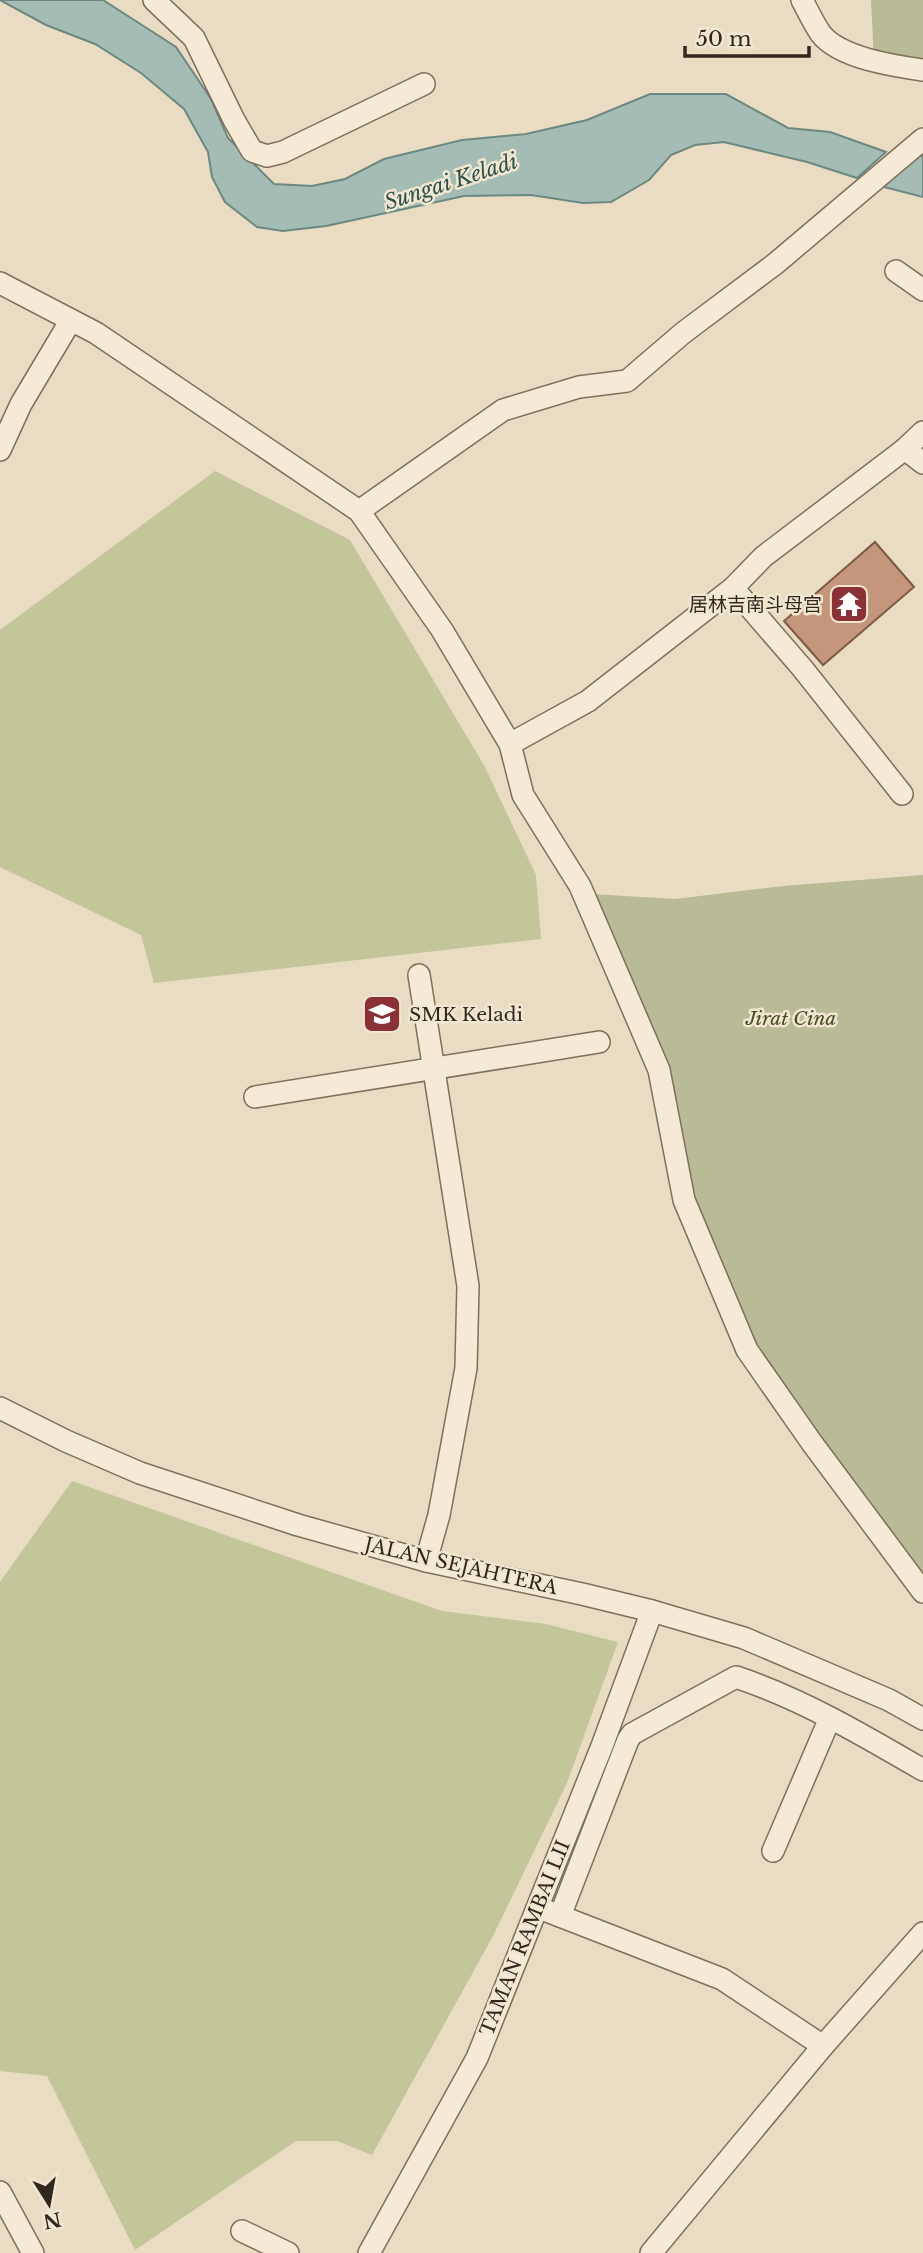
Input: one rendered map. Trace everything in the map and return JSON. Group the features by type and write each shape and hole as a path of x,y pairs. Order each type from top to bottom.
{"street":[{"path":"154,0 194,38 252,151 267,156 283,152 424,84"},
{"path":"802,0 822,36 838,47 874,61 923,70"},
{"path":"359,511 503,410 579,387 627,381 683,333 775,264 923,139"},
{"path":"896,271 923,290"},
{"path":"0,283 96,333 359,511 442,630 510,744 523,794 580,886 659,1070 684,1200 747,1350 812,1443 923,1592"},
{"path":"0,450 21,404 71,320"},
{"path":"510,744 588,701 733,588 763,557 905,449 923,432"},
{"path":"905,449 923,463"},
{"path":"733,588 803,669 902,794"},
{"path":"419,975 468,1286 466,1368 439,1515 426,1561"},
{"path":"255,1097 598,1042"},
{"name":"JALAN SEJAHTERA","path":"0,1408 66,1441 140,1473 298,1525 426,1561 652,1611 744,1638 889,1700 923,1719"},
{"name":"TAMAN RAMBAI LII","path":"369,2253 477,2057 602,1746 652,1611"},
{"path":"560,1916 632,1734 736,1677 772,1689 923,1770"},
{"path":"773,1851 830,1718"},
{"path":"537,1907 722,1979 823,2046"},
{"path":"652,2253 823,2046 923,1933"},
{"path":"0,2192 24,2250"},
{"path":"242,2231 288,2253"}],"green space":[{"path":"871,0 923,0 923,69 874,61"},
{"path":"215,471 350,540 485,767 536,875 541,939 154,983 141,935 0,867 0,630"},
{"name":"Jirat Cina","path":"923,875 923,1577 754,1346 691,1197 592,894 675,899 783,886"},
{"path":"72,1481 442,1611 546,1624 618,1642 567,1783 493,1936 372,2155 337,2141 296,2141 135,2250 47,2076 0,2071 0,1582"}],"water":[{"name":"Sungai Keladi","path":"0,0 103,0 176,47 211,99 228,138 274,184 312,186 345,179 384,159 462,140 526,134 587,120 650,94 726,94 788,128 830,132 886,152 857,178 807,162 724,142 695,145 671,155 649,180 611,202 583,203 531,195 464,196 326,226 283,231 257,227 225,202 212,177 208,152 184,109 141,73 95,44 46,25"},
{"path":"914,155 923,156 923,197 880,186"}],"building":[{"name":"居林吉南斗母宫","path":"875,542 914,587 823,665 784,621"}],"place":[{"name":"居林吉南斗母宫","path":"849,604"},
{"name":"SMK Keladi","path":"382,1014"}]}
